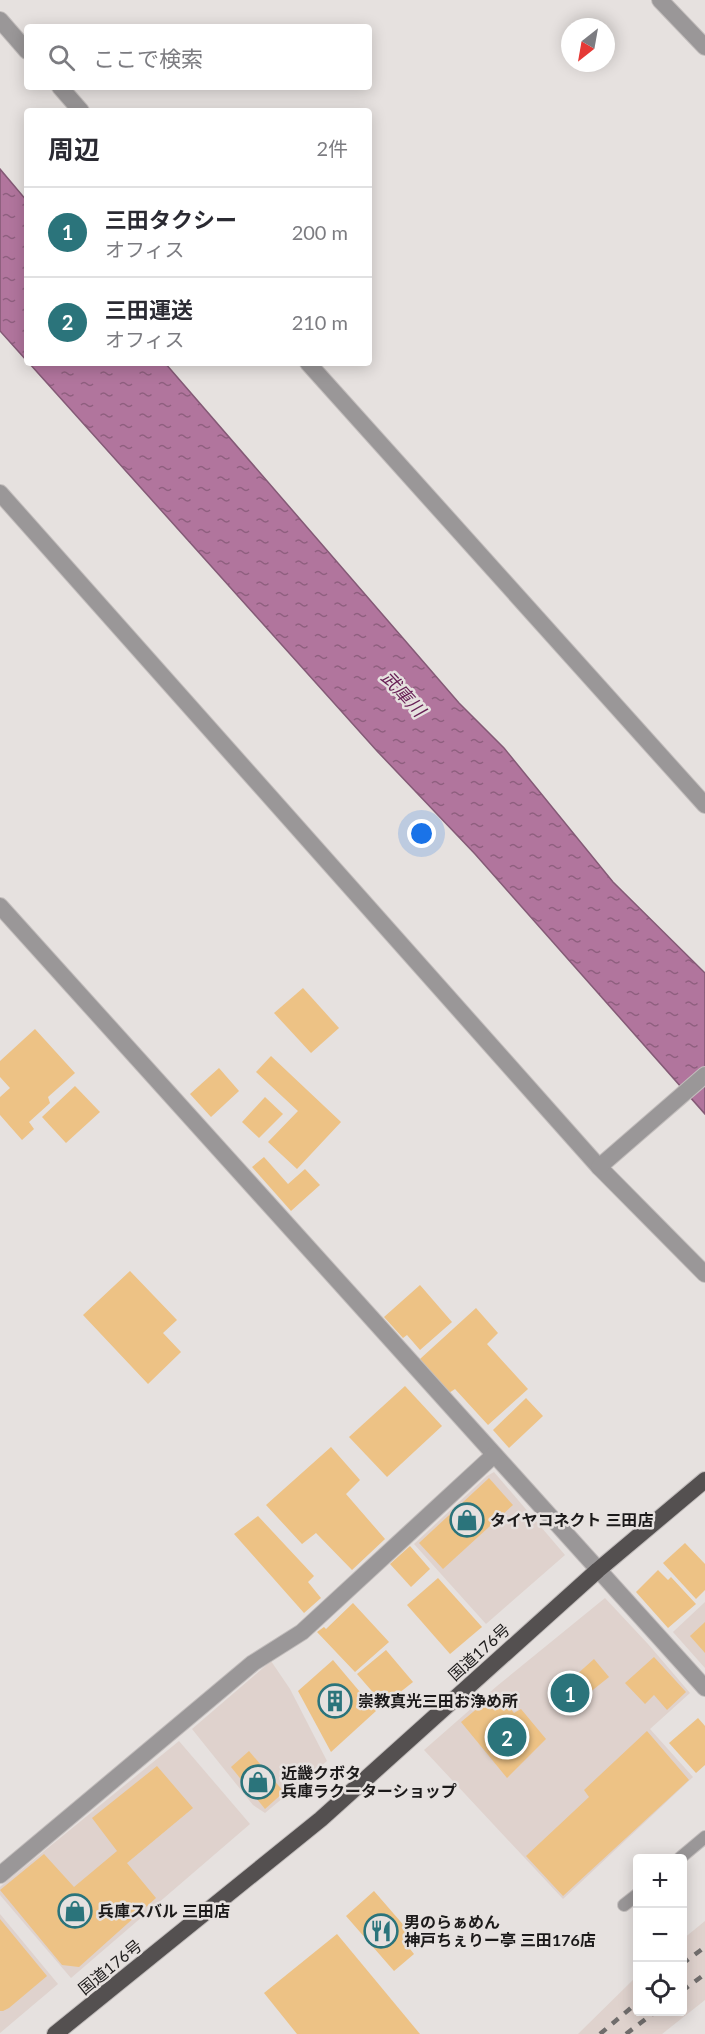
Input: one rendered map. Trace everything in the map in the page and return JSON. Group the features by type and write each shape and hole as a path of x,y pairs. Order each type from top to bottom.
{"highway":[{"name":"国道176号","path":"56,2034 321,1819 598,1570 705,1480"}],"street":[{"path":"660,0 705,47"},
{"path":"0,20 24,48"},
{"path":"63,90 78,108"},
{"path":"311,366 705,805"},
{"path":"0,493 599,1167 705,1274"},
{"path":"0,906 705,1688"},
{"path":"599,1167 705,1076"},
{"path":"0,1875 253,1663 302,1632 494,1455"}],"lane":[{"path":"685,1854 705,1837"},
{"path":"624,1905 633,1898"}],"shaded area":[{"path":"494,1472 565,1555 486,1624 414,1544"},
{"path":"605,1598 690,1693 650,1729 693,1777 563,1899 424,1750 497,1686"},
{"path":"705,1602 705,1668 673,1632"},
{"path":"271,1661 290,1689 327,1761 265,1813 253,1805 192,1729"},
{"path":"179,1741 250,1824 71,1978 0,1895 0,1887"},
{"path":"0,1914 58,1984 0,2033"},
{"path":"705,1921 705,2000 687,2014 687,1962 687,1936"},
{"path":"633,1980 633,2016 685,2016 662,2034 578,2034"}],"water":[{"path":"0,169 24,197 24,358 0,331"},
{"name":"武庫川","path":"32,366 168,366 459,703 504,748 613,882 705,973 705,1114 475,854 377,751"}],"building":[{"path":"303,988 339,1028 311,1053 274,1013"},
{"path":"35,1029 75,1073 48,1097 50,1103 29,1122 34,1129 22,1140 0,1115 0,1097 10,1088 0,1077 0,1061"},
{"path":"271,1056 341,1122 297,1169 268,1142 298,1111 256,1072"},
{"path":"219,1068 239,1091 211,1117 190,1094"},
{"path":"75,1086 100,1112 66,1143 42,1117"},
{"path":"265,1097 283,1114 259,1138 242,1122"},
{"path":"264,1157 288,1184 305,1169 320,1185 291,1211 252,1167"},
{"path":"130,1271 177,1320 163,1333 181,1352 148,1384 83,1315"},
{"path":"420,1285 452,1322 420,1350 407,1335 403,1338 384,1317"},
{"path":"476,1308 498,1333 487,1344 528,1389 488,1425 455,1389 449,1393 420,1359"},
{"path":"405,1386 442,1426 387,1477 349,1437"},
{"path":"526,1398 543,1416 509,1448 493,1430"},
{"path":"331,1447 360,1480 346,1494 385,1539 352,1570 316,1533 302,1544 266,1505"},
{"path":"489,1478 513,1505 443,1569 419,1543"},
{"path":"258,1516 314,1576 308,1582 321,1598 304,1613 234,1534"},
{"path":"685,1543 705,1564 705,1590 696,1599 663,1563"},
{"path":"410,1546 430,1569 411,1587 390,1564"},
{"path":"658,1570 668,1580 671,1577 696,1604 668,1628 636,1592"},
{"path":"438,1578 482,1627 450,1654 407,1605"},
{"path":"353,1603 389,1642 355,1672 317,1632 324,1627 326,1629"},
{"path":"705,1622 705,1653 690,1636"},
{"path":"386,1650 413,1682 384,1705 357,1674"},
{"path":"654,1657 686,1692 667,1710 654,1695 645,1704 625,1683"},
{"path":"594,1659 609,1677 589,1693 575,1676"},
{"name":"崇教真光三田お浄め所","path":"333,1660 376,1711 331,1752 298,1691"},
{"path":"569,1675 588,1696 571,1711 553,1689"},
{"path":"497,1692 514,1713 521,1709 546,1739 507,1778 461,1722"},
{"path":"698,1718 705,1726 705,1765 696,1773 669,1743"},
{"path":"647,1731 689,1780 563,1896 526,1856 589,1797 584,1790"},
{"path":"249,1751 284,1792 265,1809 231,1767"},
{"path":"157,1766 193,1808 127,1863 156,1898 79,1967 62,1965 0,1890 44,1854 74,1887 117,1851 92,1818"},
{"path":"374,1891 413,1936 406,1944 414,1954 394,1971 346,1916"},
{"path":"0,1919 47,1976 3,2011 0,2011"},
{"path":"337,1934 420,2034 297,2034 264,1993"}],"railway":[{"path":"685,1962 705,1947"},
{"path":"687,1987 705,1974"},
{"path":"600,2034 633,2006"},
{"path":"626,2034 650,2016"}],"place":[{"name":"タイヤコネクト 三田店","path":"467,1520"},
{"name":"三田タクシー","path":"570,1693"},
{"name":"崇教真光三田お浄め所","path":"335,1701"},
{"name":"三田運送","path":"507,1737"},
{"name":"近畿クボタ 兵庫ラクーターショップ","path":"258,1782"},
{"name":"兵庫スバル 三田店","path":"75,1911"},
{"name":"男のらぁめん 神戸ちぇりー亭 三田176店","path":"381,1931"}]}
